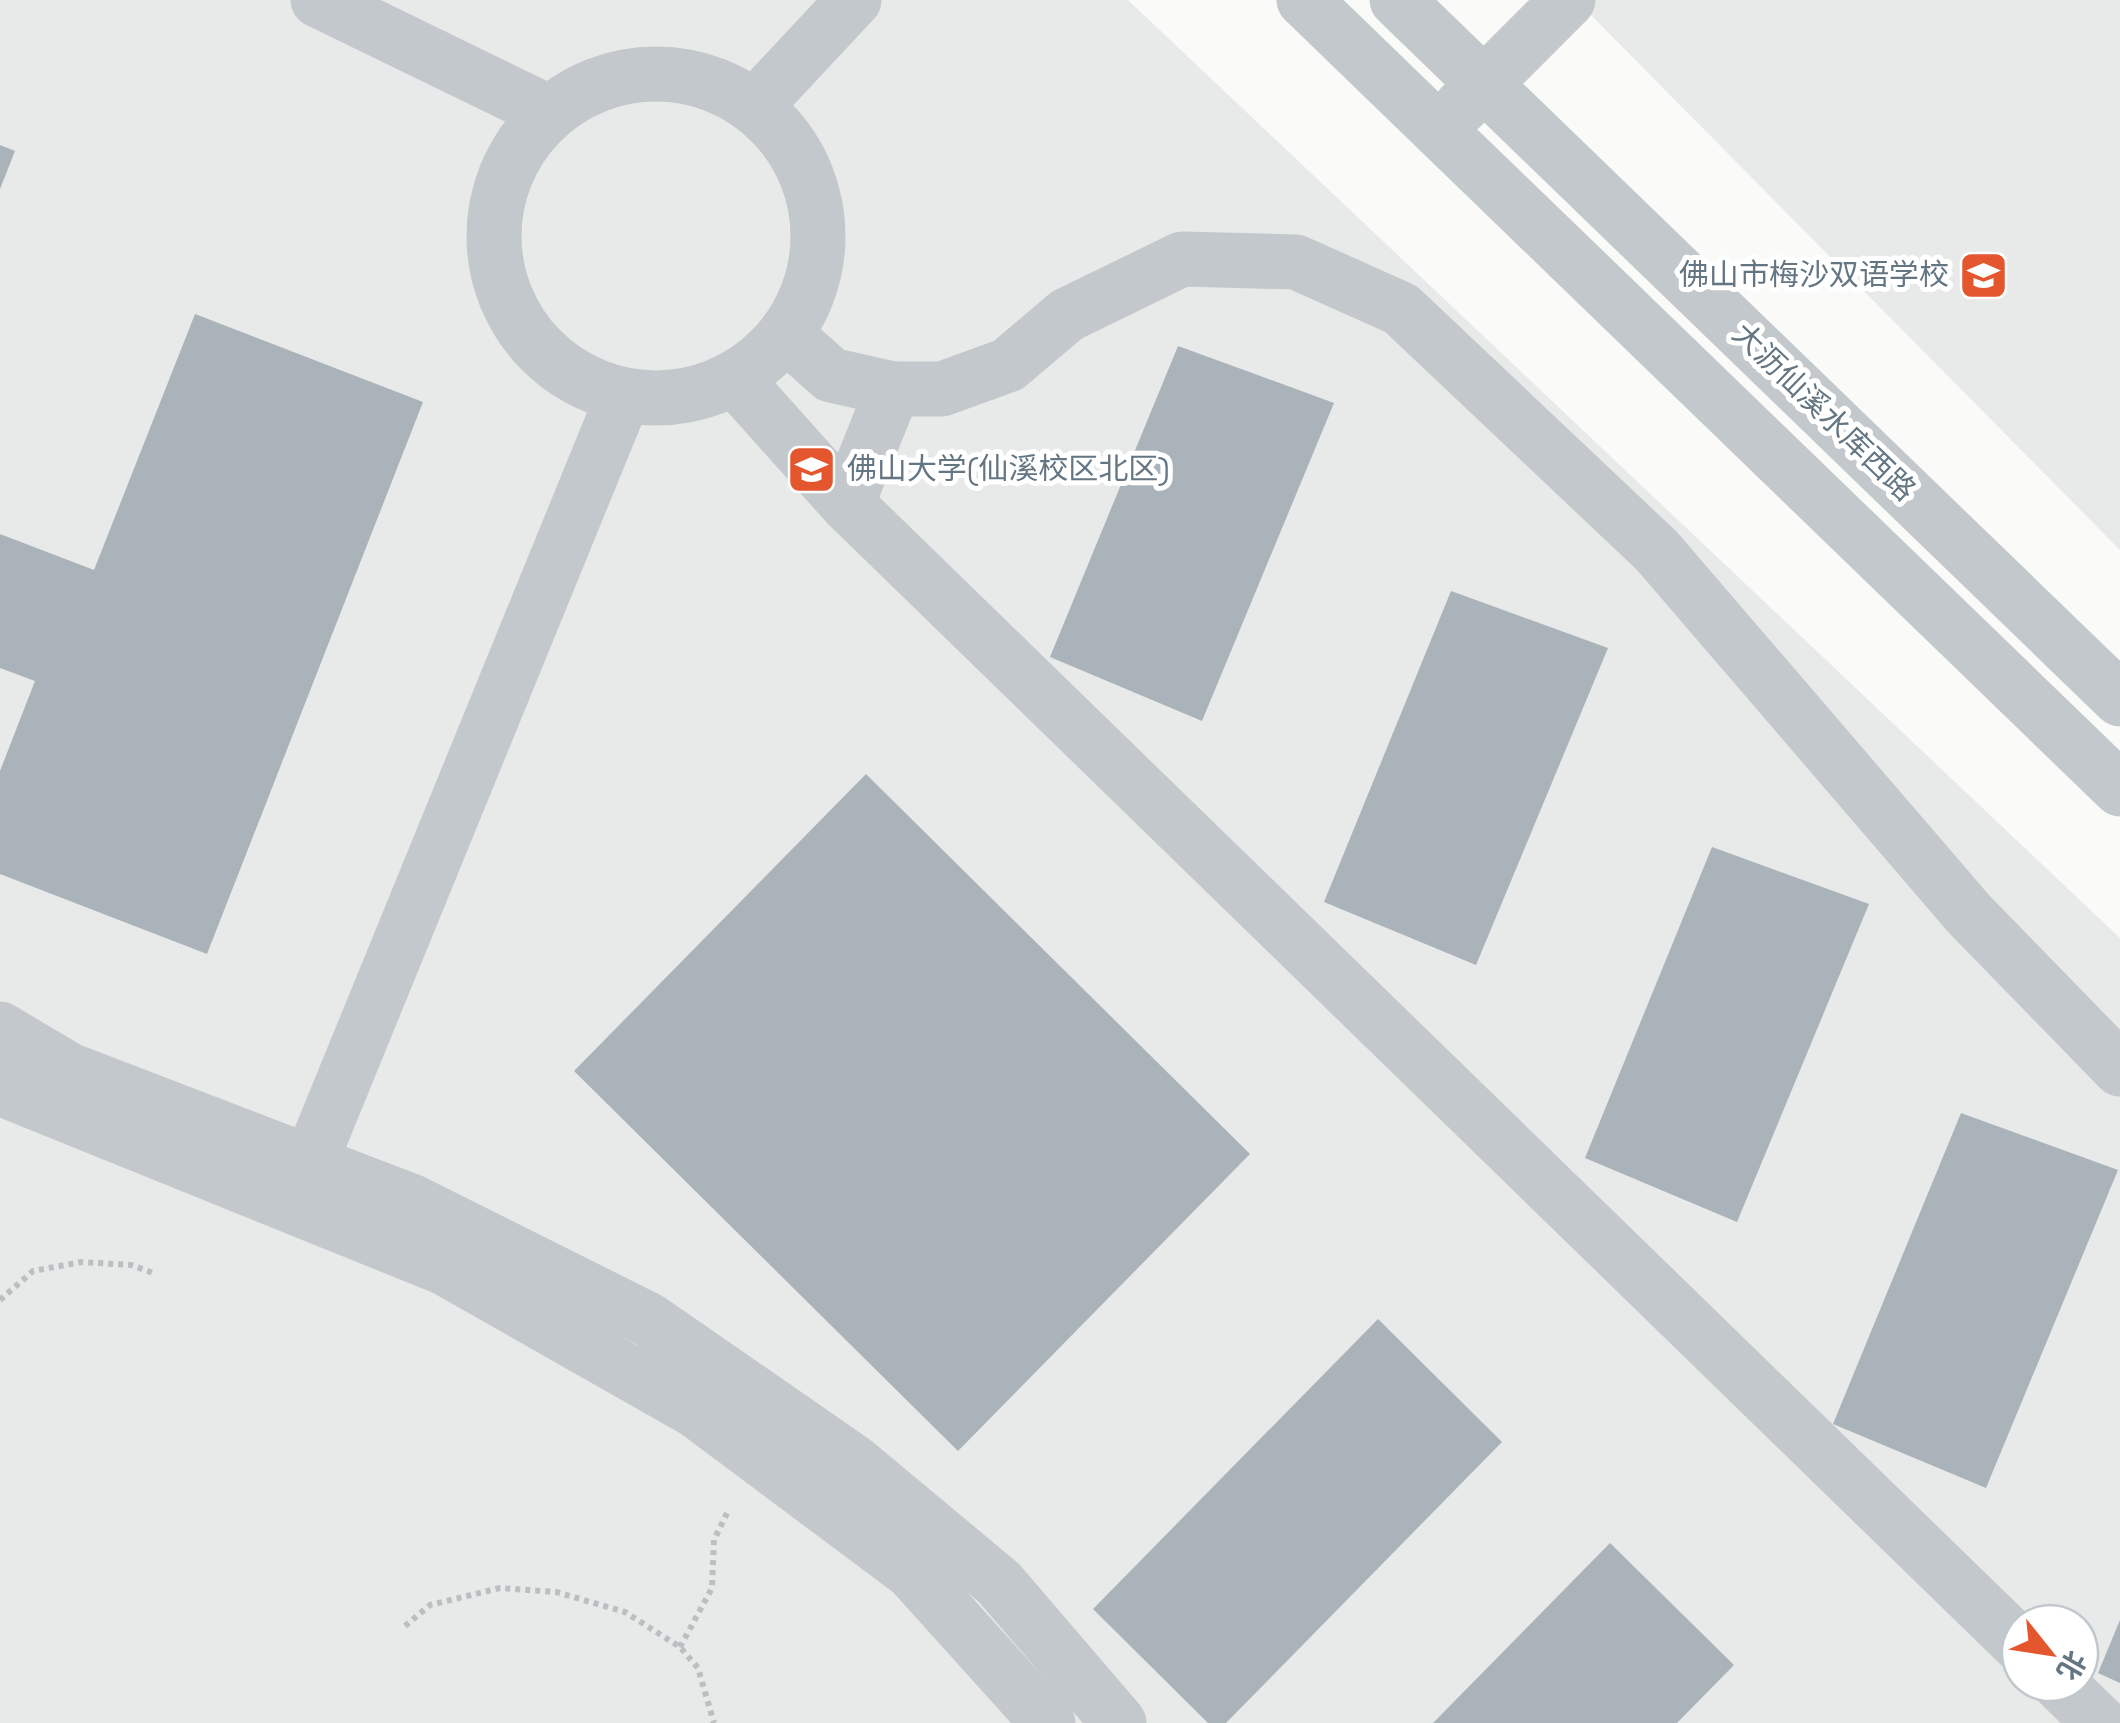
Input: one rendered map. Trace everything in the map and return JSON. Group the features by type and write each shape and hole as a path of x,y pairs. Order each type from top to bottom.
{"street":[{"path":"318,0 548,112"},
{"path":"755,106 854,0"},
{"path":"1304,0 2120,790"},
{"name":"大沥仙溪水库西路","path":"1398,0 2120,699"},
{"path":"1439,130 1568,0"},
{"path":"657,72 708,81 755,106 791,143 814,193 819,248 806,302 775,348 735,379 678,398 623,397 572,377 530,341 502,294 493,242 499,190 522,142 548,112 606,81 657,72"},
{"path":"785,334 831,375 893,388 942,389 1008,365 1067,316 1182,258 1296,262 1401,309 1657,551 1970,914 2120,1069"},
{"path":"735,379 847,504 2000,1626"},
{"path":"847,504 893,388"},
{"path":"306,1186 623,397"},
{"path":"0,1029 69,1070 306,1186 695,1410 912,1572 1048,1723"},
{"path":"0,1088 306,1186 413,1202 649,1320 854,1462 999,1583 1119,1723"},
{"path":"2080,1703 2100,1723"}],"path":[{"path":"0,1300 33,1271 81,1262 131,1264 156,1274"},
{"path":"680,1647 712,1588 714,1540 729,1509"},
{"path":"406,1626 430,1605 500,1588 556,1592 625,1612 680,1647 698,1668 714,1723"}],"shaded area":[{"name":"佛山大学(仙溪校区北区)","path":"0,0 1128,0 2120,938 2120,1723 0,1723"},
{"name":"佛山市梅沙双语学校","path":"1576,0 2120,0 2120,550"}],"building":[{"path":"0,145 15,151 0,189"},
{"path":"195,314 423,402 207,954 0,874 0,771 35,681 0,668 0,534 94,570"},
{"path":"1178,346 1334,403 1202,721 1050,657"},
{"path":"1451,591 1608,648 1476,965 1324,902"},
{"path":"866,774 1250,1154 958,1451 574,1071"},
{"path":"1712,847 1869,904 1737,1222 1585,1158"},
{"path":"1961,1113 2118,1170 1986,1488 1833,1424"},
{"path":"1378,1319 1502,1442 1226,1723 1208,1723 1093,1609"},
{"path":"1610,1543 1734,1665 1677,1723 1433,1723"},
{"path":"2120,1620 2120,1683 2100,1674"}],"place":[{"name":"佛山市梅沙双语学校","path":"1984,275"},
{"name":"佛山大学(仙溪校区北区)","path":"812,469"}]}
